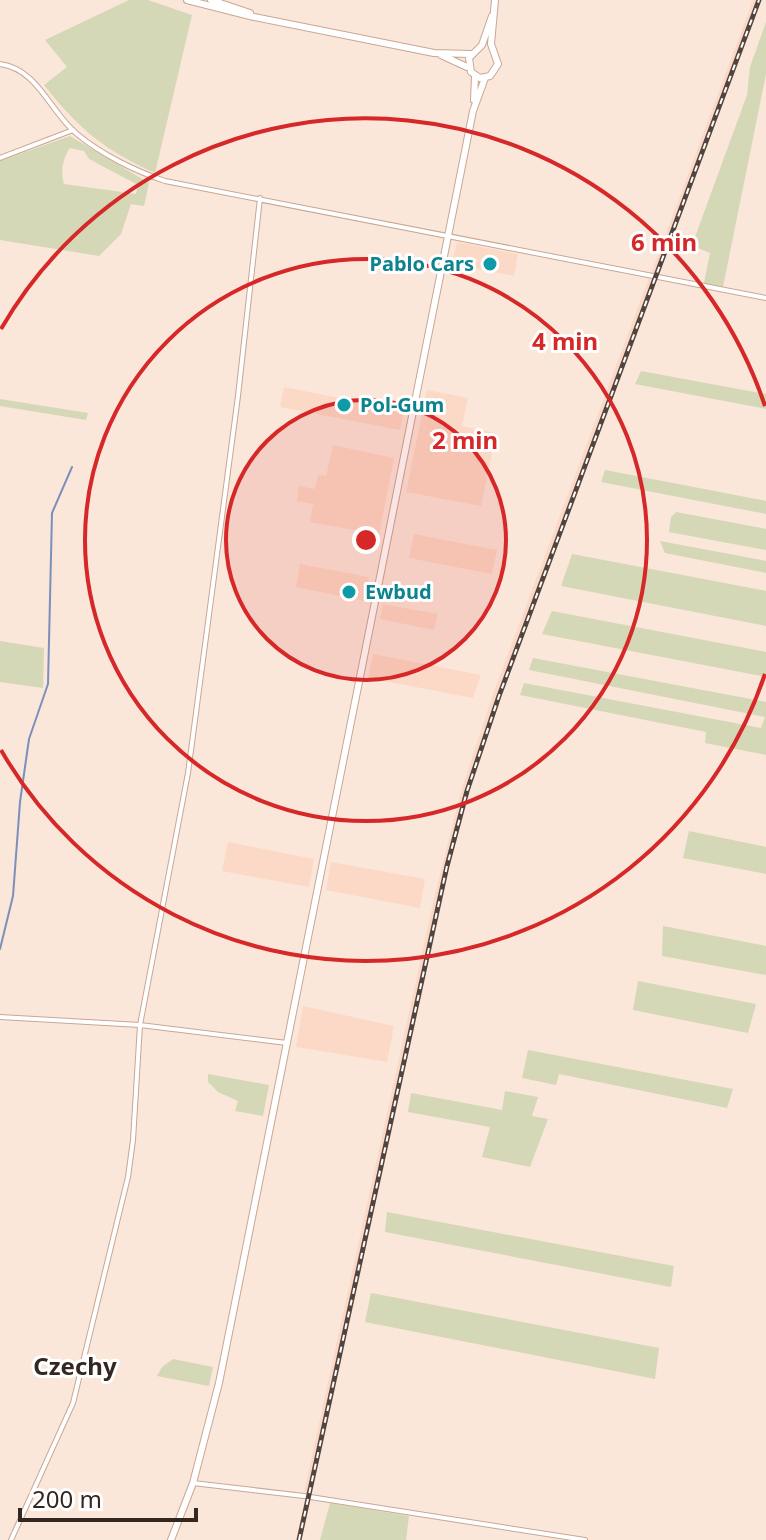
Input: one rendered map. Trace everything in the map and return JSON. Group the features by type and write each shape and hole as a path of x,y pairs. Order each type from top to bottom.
{"main road":[{"path":"187,0 434,53 471,54 479,48 492,16"},
{"path":"211,0 269,19"},
{"path":"473,111 485,78 496,69 497,59 492,51 495,0"},
{"path":"479,48 492,51"},
{"path":"171,1540 193,1483 219,1383 473,111 475,76 469,68 434,53"},
{"path":"469,68 471,54"},
{"path":"475,76 485,78"}],"street":[{"path":"0,64 14,67 26,75 73,130 150,176 165,181 766,298"},
{"path":"0,158 73,130"},
{"path":"11,1540 61,1434 80,1381 128,1177 140,1025 188,773 238,396 260,198"},
{"path":"0,1017 140,1025 287,1043"},
{"path":"193,1483 304,1496 585,1540"}],"shaded area":[{"path":"753,0 760,0 658,276 651,274"},
{"path":"457,242 518,254 514,276 452,264"},
{"path":"649,278 656,279 500,697 469,790 449,866 310,1494 304,1492 435,894 462,788 493,694"},
{"path":"284,387 404,411 400,430 280,407"},
{"path":"427,390 468,398 462,426 496,433 481,506 406,492"},
{"path":"333,445 394,458 379,535 310,522 313,504 297,501 299,486 315,489 318,475 326,476"},
{"path":"414,534 497,550 492,574 409,558"},
{"path":"300,564 369,577 364,601 296,587"},
{"path":"383,604 438,614 434,630 380,619"},
{"path":"373,654 481,675 473,698 368,678"},
{"path":"228,842 314,859 309,887 222,871"},
{"path":"331,862 425,879 420,908 326,890"},
{"path":"303,1006 394,1026 387,1062 296,1047"}],"green space":[{"path":"129,0 148,0 192,15 155,173 121,156 94,137 44,85 67,67 45,40"},
{"path":"766,22 766,74 723,287 704,283 710,253 687,244 695,237 747,95 750,67"},
{"path":"70,136 149,183 144,206 131,204 121,234 99,256 0,240 0,161","holes":["70,148 84,151 89,159 138,185 136,194 64,184 62,170"]},
{"path":"641,371 766,394 766,409 635,384"},
{"path":"0,399 88,413 86,420 0,406"},
{"path":"605,470 766,501 766,514 601,482"},
{"path":"676,512 766,529 766,550 669,532 671,517"},
{"path":"660,541 766,561 766,573 665,553"},
{"path":"572,554 766,591 766,626 561,586"},
{"path":"552,611 766,652 766,677 542,634"},
{"path":"0,641 44,648 43,688 0,682"},
{"path":"533,658 766,702 766,755 705,743 706,732 520,695 524,683 761,728 765,717 529,670"},
{"path":"689,831 766,847 766,874 683,858"},
{"path":"663,926 766,946 766,975 662,956"},
{"path":"638,981 756,1004 748,1033 633,1010"},
{"path":"528,1050 733,1089 727,1108 559,1074 556,1085 522,1078"},
{"path":"208,1074 269,1085 263,1116 235,1111 238,1101 218,1092 208,1082"},
{"path":"505,1091 538,1097 532,1116 548,1119 530,1167 482,1157 490,1127 408,1112 411,1093 502,1110"},
{"path":"387,1212 674,1266 671,1287 385,1232"},
{"path":"371,1293 659,1348 655,1379 365,1322"},
{"path":"173,1359 213,1367 209,1386 157,1376 162,1367"},
{"path":"330,1503 409,1516 406,1540 320,1540"}],"waterway":[{"path":"0,949 13,896 20,802 29,739 48,684 52,513 72,467"}],"railway":[{"path":"299,1540 447,866 467,791 499,696 759,0"}],"place":[{"name":"Pablo Cars","path":"490,264"},
{"name":"Pol-Gum","path":"344,405"},
{"name":"Ewbud","path":"349,592"}],"district":[{"name":"Czechy","path":"75,1367"}]}
